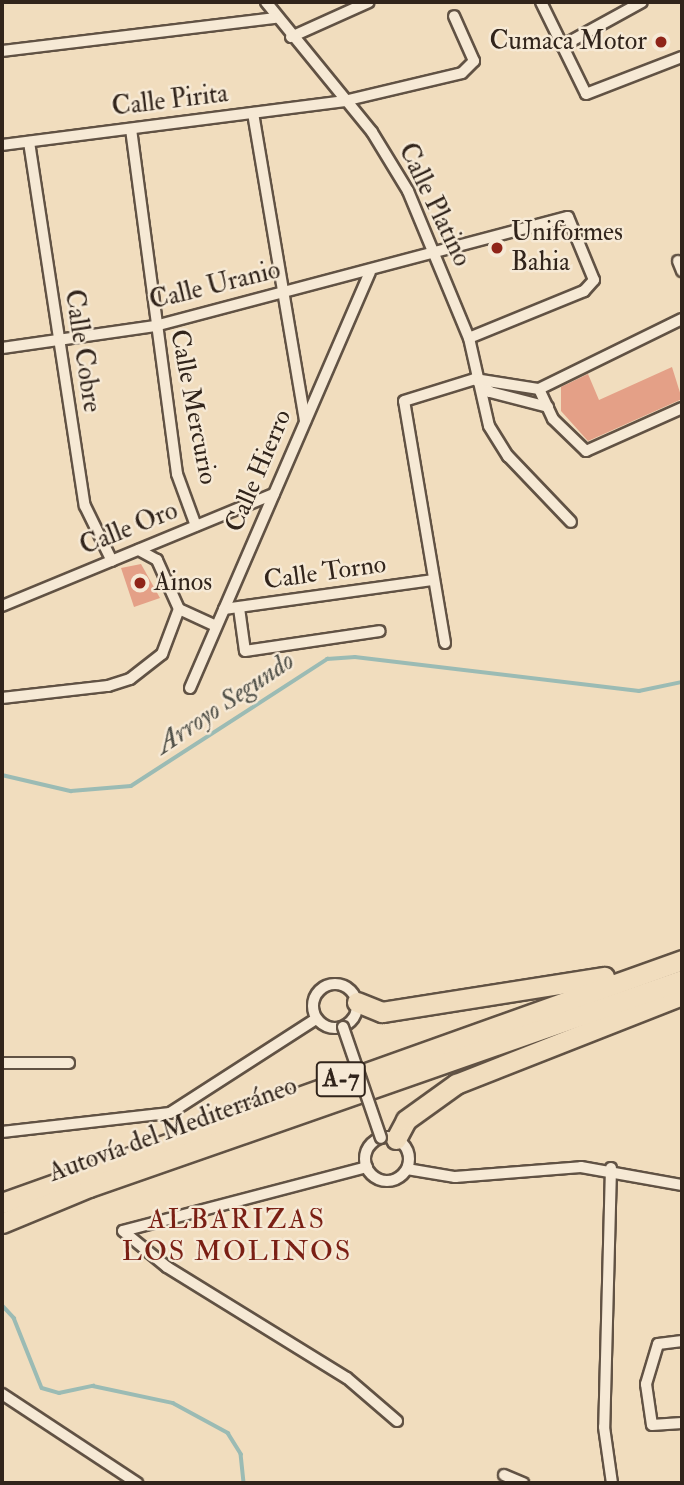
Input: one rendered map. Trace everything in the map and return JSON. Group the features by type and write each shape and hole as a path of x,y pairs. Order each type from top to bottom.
{"highway":[{"path":"357,1002 382,1012 511,993 606,976 682,953"},
{"name":"Autovía del Mediterráneo","path":"2,1203 682,960"},
{"name":"Autovía del Mediterráneo","path":"2,1223 89,1186 682,980"},
{"path":"388,1138 406,1120 456,1084 682,995"}],"street":[{"name":"Calle Platino","path":"266,2 275,18 372,132 408,191 469,338 475,379 489,426 508,456 571,522"},
{"path":"291,37 369,2"},
{"path":"541,2 586,94 682,57"},
{"path":"562,46 642,2"},
{"name":"Calle Pirita","path":"2,145 344,102 462,73 474,61 454,16"},
{"path":"2,51 275,18"},
{"path":"253,113 305,422"},
{"name":"Calle Mercurio","path":"131,129 155,326 177,474 196,526"},
{"name":"Calle Cobre","path":"29,142 56,340 85,506 112,561"},
{"name":"Calle Uranio","path":"2,348 155,326 437,256 568,217 594,280 584,291 469,338"},
{"name":"Calle Hierro","path":"190,688 370,272"},
{"path":"444,643 404,401 475,379 539,389 682,319"},
{"path":"475,379 490,392 548,407"},
{"path":"539,389 548,407 586,451 682,408"},
{"name":"Calle Oro","path":"2,606 274,494"},
{"path":"139,550 157,560 179,609 216,626"},
{"name":"Calle Torno","path":"224,609 432,580"},
{"path":"239,608 245,651 380,631"},
{"path":"2,698 131,679 162,654 179,609"},
{"path":"316,1018 314,998 330,984 344,985 357,1002 343,1027"},
{"path":"316,1018 343,1027 388,1138 407,1149 407,1169"},
{"path":"2,1132 170,1113 316,1018"},
{"path":"2,1063 69,1063"},
{"path":"366,1167 369,1146 388,1138"},
{"path":"366,1167 382,1181 407,1169 455,1177 611,1168 682,1185"},
{"path":"366,1167 123,1231 167,1267 346,1378 397,1420"},
{"path":"611,1168 604,1427 612,1483"},
{"path":"682,1341 658,1343 651,1354 646,1417 652,1425 682,1423"},
{"path":"2,1394 137,1483"},
{"path":"504,1475 523,1483"}],"building":[{"path":"672,367 682,399 588,441 561,411 561,387 588,374 599,400"},
{"name":"Ainos","path":"141,564 160,598 134,607 121,568"}],"waterway":[{"name":"Arroyo Segundo","path":"2,775 71,791 131,786 327,659 355,657 639,691 682,682"},
{"path":"2,1305 14,1318 42,1388 59,1393 93,1386 173,1403 228,1433 241,1454 244,1483"}],"place":[{"name":"Cumaca Motor","path":"661,42"},
{"name":"Uniformes Bahia","path":"497,248"},
{"name":"Ainos","path":"140,583"}],"district":[{"name":"ALBARIZAS LOS MOLINOS","path":"237,1236"}]}
